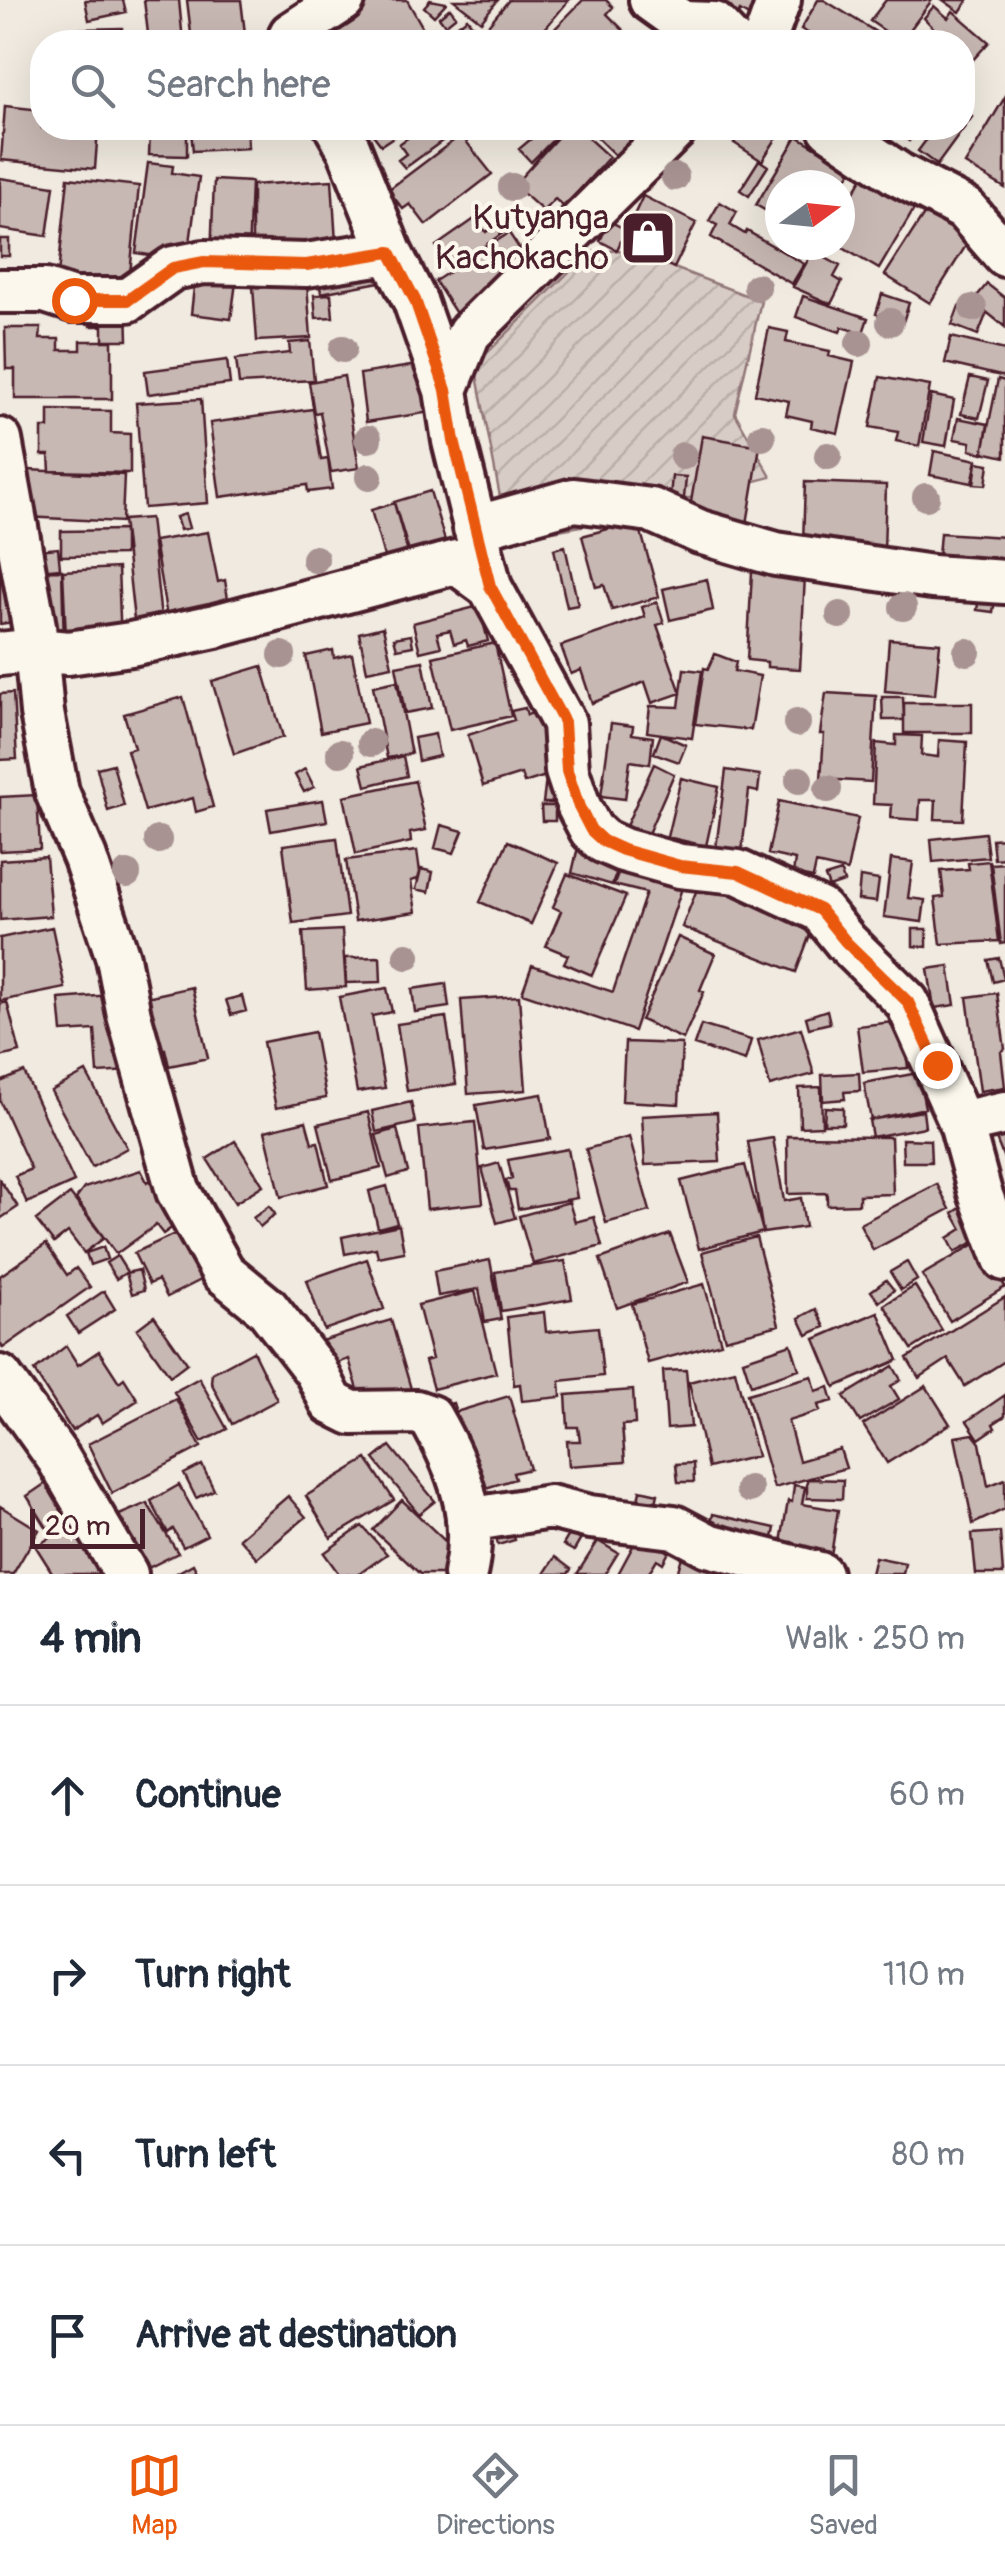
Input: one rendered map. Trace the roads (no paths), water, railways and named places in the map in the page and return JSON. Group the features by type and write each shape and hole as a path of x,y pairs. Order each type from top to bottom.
{"street":[{"path":"286,26 343,0"},
{"path":"651,0 683,23 714,24 720,30"},
{"path":"768,30 779,0"},
{"path":"344,140 390,252 415,300 446,390 454,441 490,586 564,722 567,771 591,830 623,850 680,866 738,872 820,910 846,942 908,1002 961,1123 980,1193 1005,1259"},
{"path":"446,390 469,333 664,140"},
{"path":"848,140 898,174 965,209 1005,256"},
{"path":"0,291 45,292 74,300 128,300 173,268 204,262 306,265 390,252"},
{"path":"0,440 18,652 42,713 57,792 118,958 129,1015 178,1191 223,1272 266,1308 316,1371 332,1402 352,1414 416,1412 430,1417 462,1478 468,1520 469,1558 465,1574"},
{"path":"475,528 574,500 651,510 700,532 776,554 932,577 1005,582"},
{"path":"18,652 68,653 148,641 456,562 490,586"},
{"path":"961,1123 1005,1113"},
{"path":"0,1377 58,1458 126,1574"},
{"path":"468,1520 550,1507 590,1517 674,1527 708,1545 820,1574"}],"place":[{"name":"Kutyanga Kachokacho","path":"648,238"}]}
